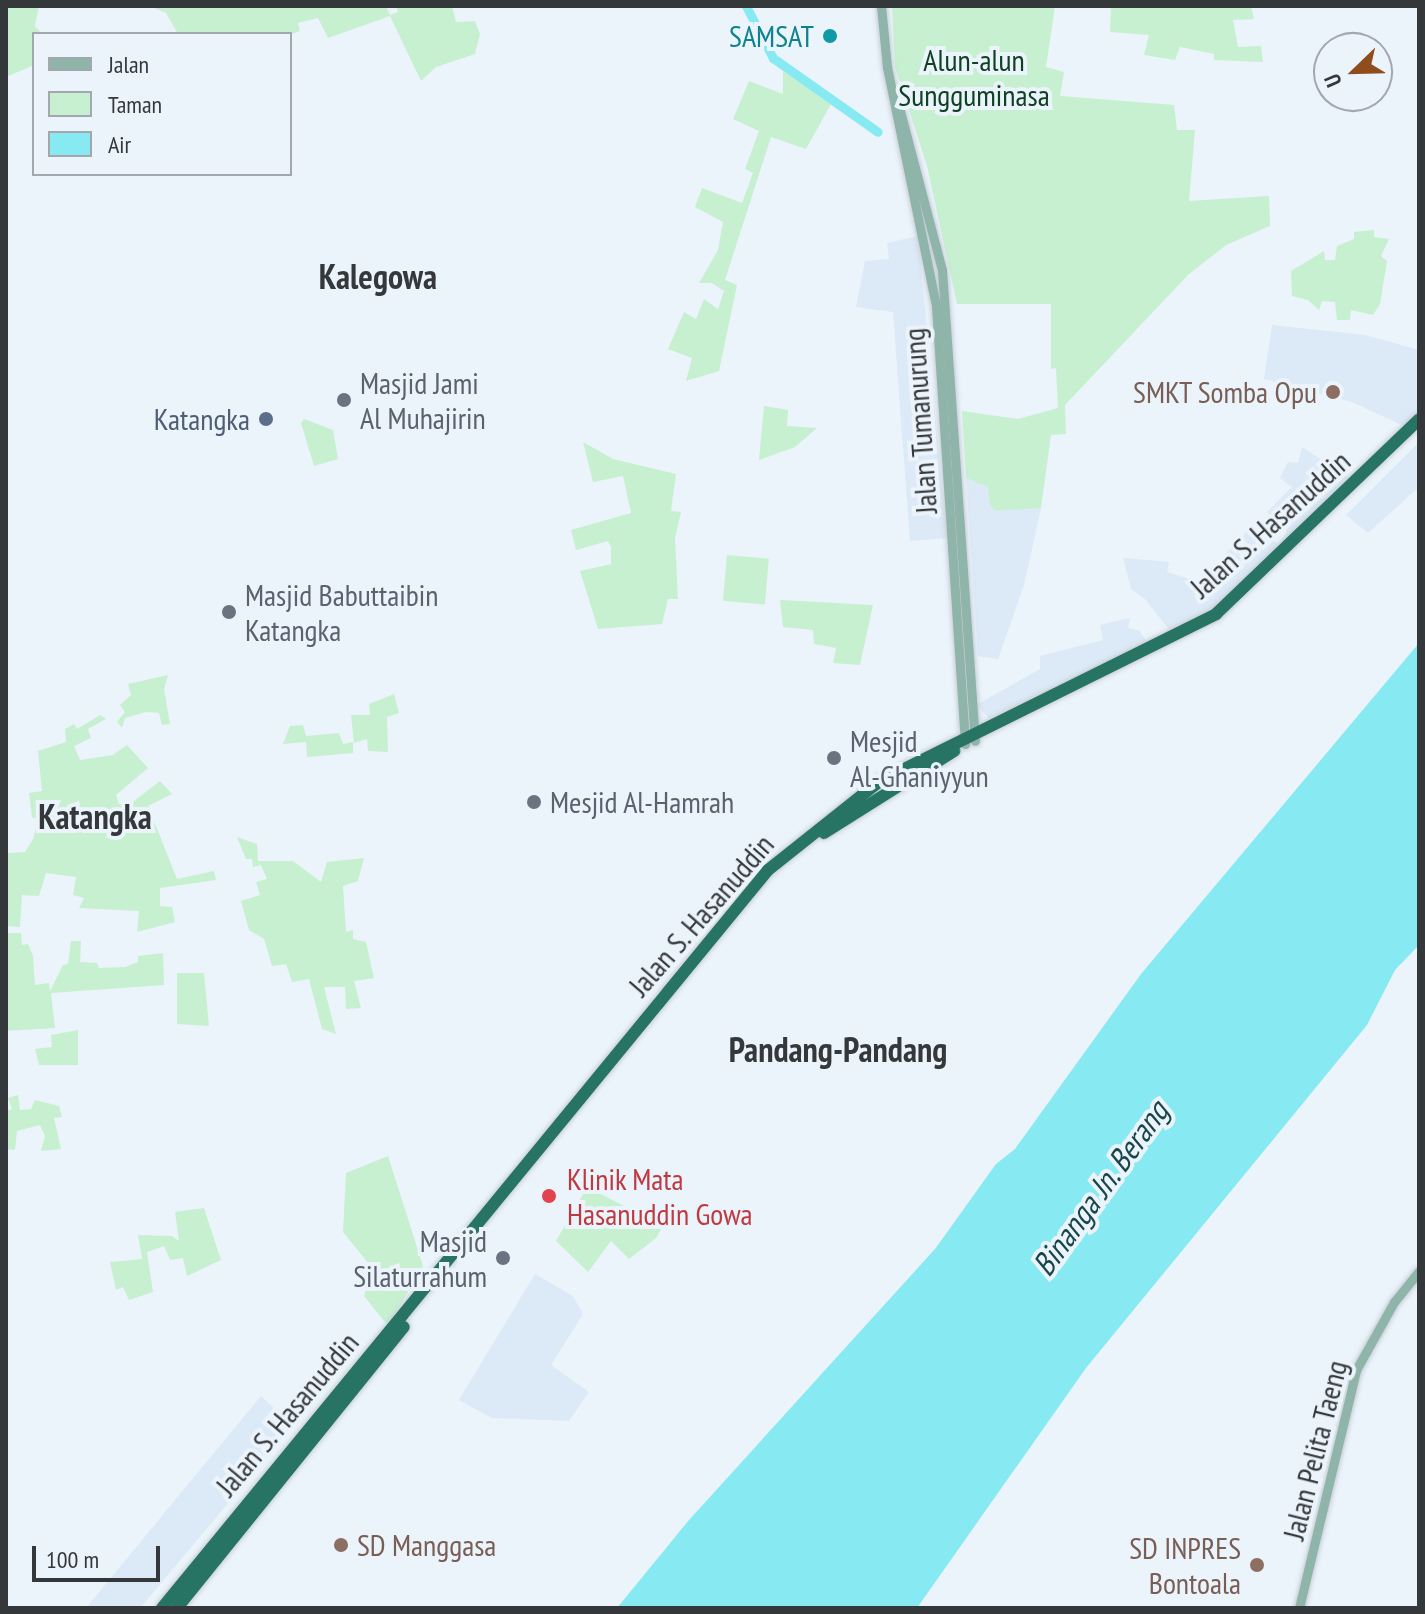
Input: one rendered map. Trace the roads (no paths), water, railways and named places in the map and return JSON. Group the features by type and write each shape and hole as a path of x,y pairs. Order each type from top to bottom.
{"highway":[{"name":"Jalan S. Hasanuddin","path":"177,1608 628,1045 722,931 774,874 818,836 885,790 970,739 1133,659 1216,614 1419,419"},
{"name":"Jalan S. Hasanuddin","path":"970,739 1135,663 1244,600 1419,430"},
{"name":"Jalan S. Hasanuddin","path":"162,1608 479,1230"}],"street":[{"name":"Jalan Tumanurung","path":"881,6 894,97 936,306 970,739"},
{"name":"Jalan Pelita Taeng","path":"1299,1608 1356,1370 1394,1302 1419,1271"}],"water":[{"name":"Binanga Jn. Berang","path":"1419,643 1419,945 1395,970 1367,1025 1086,1368 917,1608 617,1608 689,1520 935,1249 996,1164 1015,1149 1141,974"}],"waterway":[{"path":"746,6 773,58 878,132"}],"place":[{"name":"SAMSAT","path":"830,36"},
{"name":"SMKT Somba Opu","path":"1333,392"},
{"name":"Masjid Jami Al Muhajirin","path":"344,400"},
{"name":"Katangka","path":"266,419"},
{"name":"Masjid Babuttaibin Katangka","path":"229,612"},
{"name":"Mesjid Al-Ghaniyyun","path":"834,758"},
{"name":"Mesjid Al-Hamrah","path":"534,802"},
{"name":"Klinik Mata Hasanuddin Gowa","path":"549,1196"},
{"name":"Masjid Silaturrahum","path":"503,1258"},
{"name":"SD Manggasa","path":"341,1545"},
{"name":"SD INPRES Bontoala","path":"1257,1565"}],"district":[{"name":"Kalegowa","path":"378,277"},
{"name":"Katangka","path":"95,817"},
{"name":"Pandang-Pandang","path":"838,1050"}],"park label":[{"name":"Alun-alun Sungguminasa","path":"974,77"}]}
